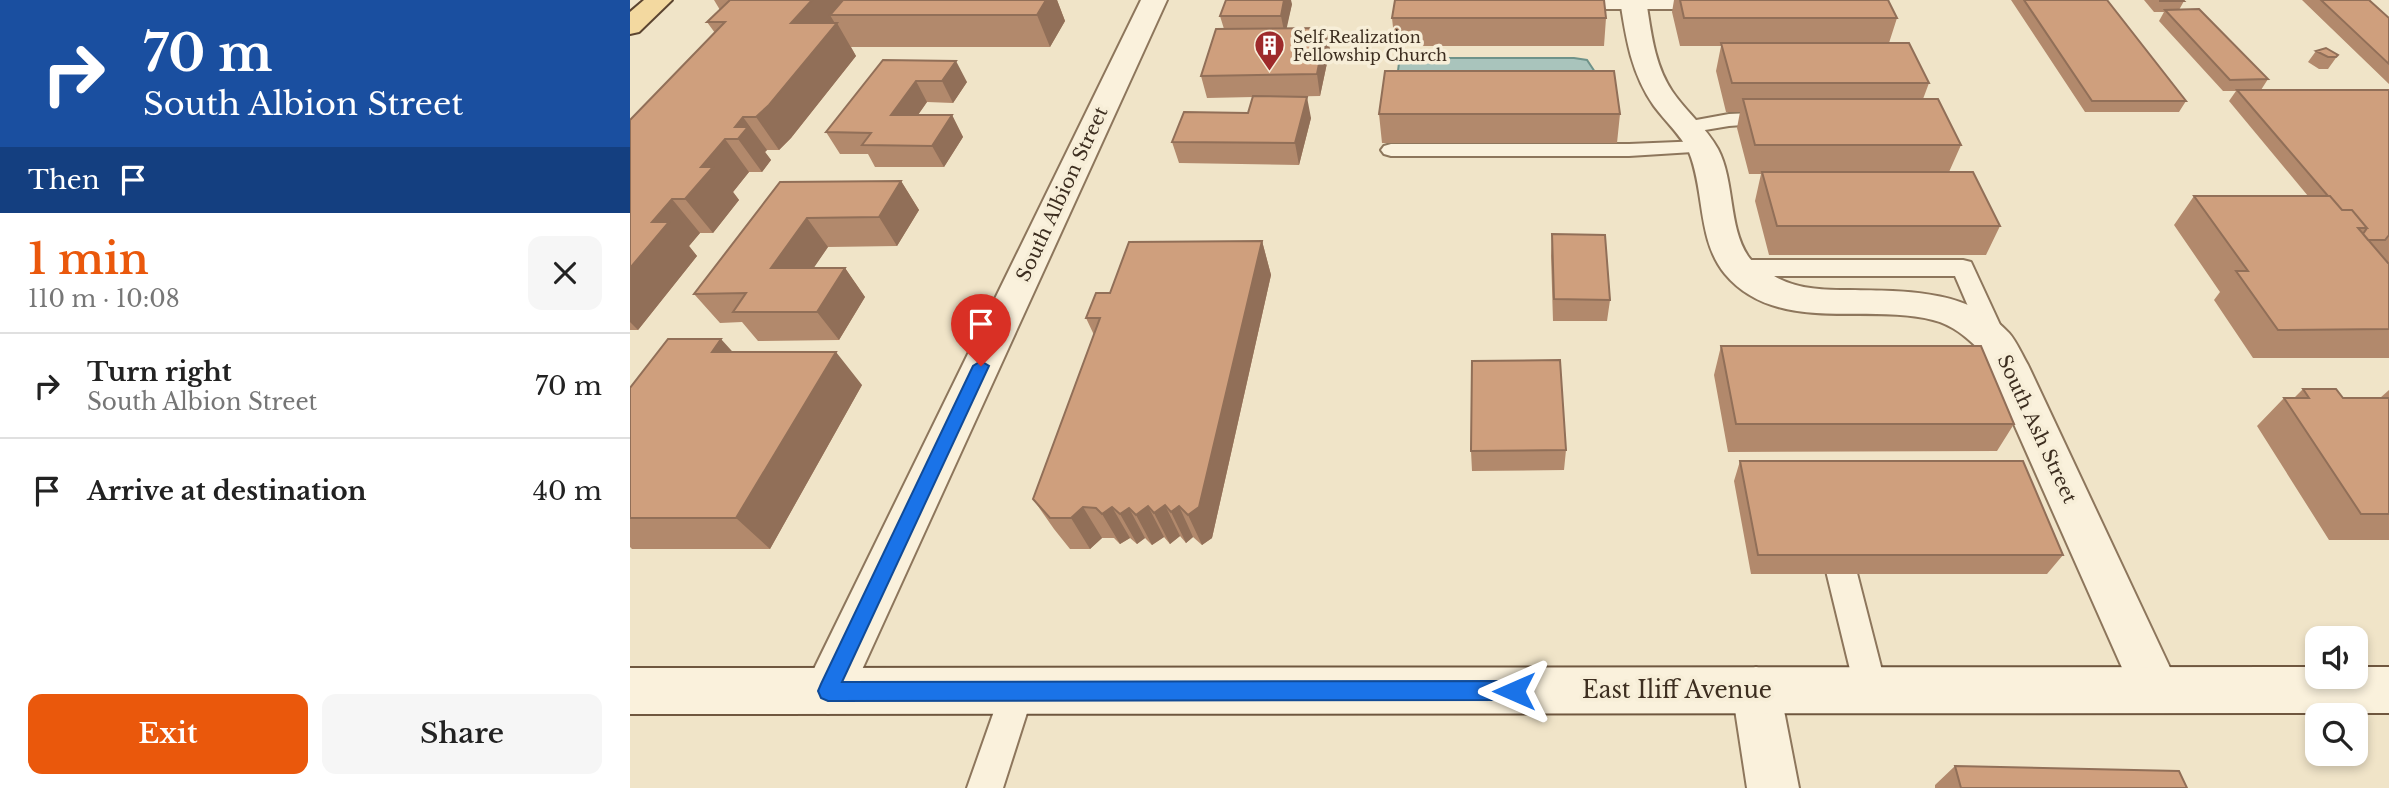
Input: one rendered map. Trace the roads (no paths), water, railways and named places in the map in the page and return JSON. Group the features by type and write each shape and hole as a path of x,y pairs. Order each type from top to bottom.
{"main road":[{"path":"630,26 659,0"}],"street":[{"name":"South Albion Street","path":"828,691 1154,0"},
{"name":"South Ash Street","path":"1634,2 1645,68 1664,101 1694,137 1712,173 1730,251 1740,268 1765,286 1798,298 1825,302 1907,305 1952,313 1972,323 1995,342 2041,466 2156,690"},
{"path":"1756,690 1773,788"},
{"name":"East Iliff Avenue","path":"630,691 2389,690"}],"lane":[{"path":"1554,4 1728,4"},
{"path":"1391,150 1629,150 1694,137 1729,120 1797,118"},
{"path":"1828,518 1871,690"},
{"path":"985,788 1017,691"}],"water":[{"path":"1409,58 1574,58 1587,60 1597,75 1397,79 1399,63"}],"place":[{"name":"Self Realization Fellowship Church","path":"1270,73"}]}
